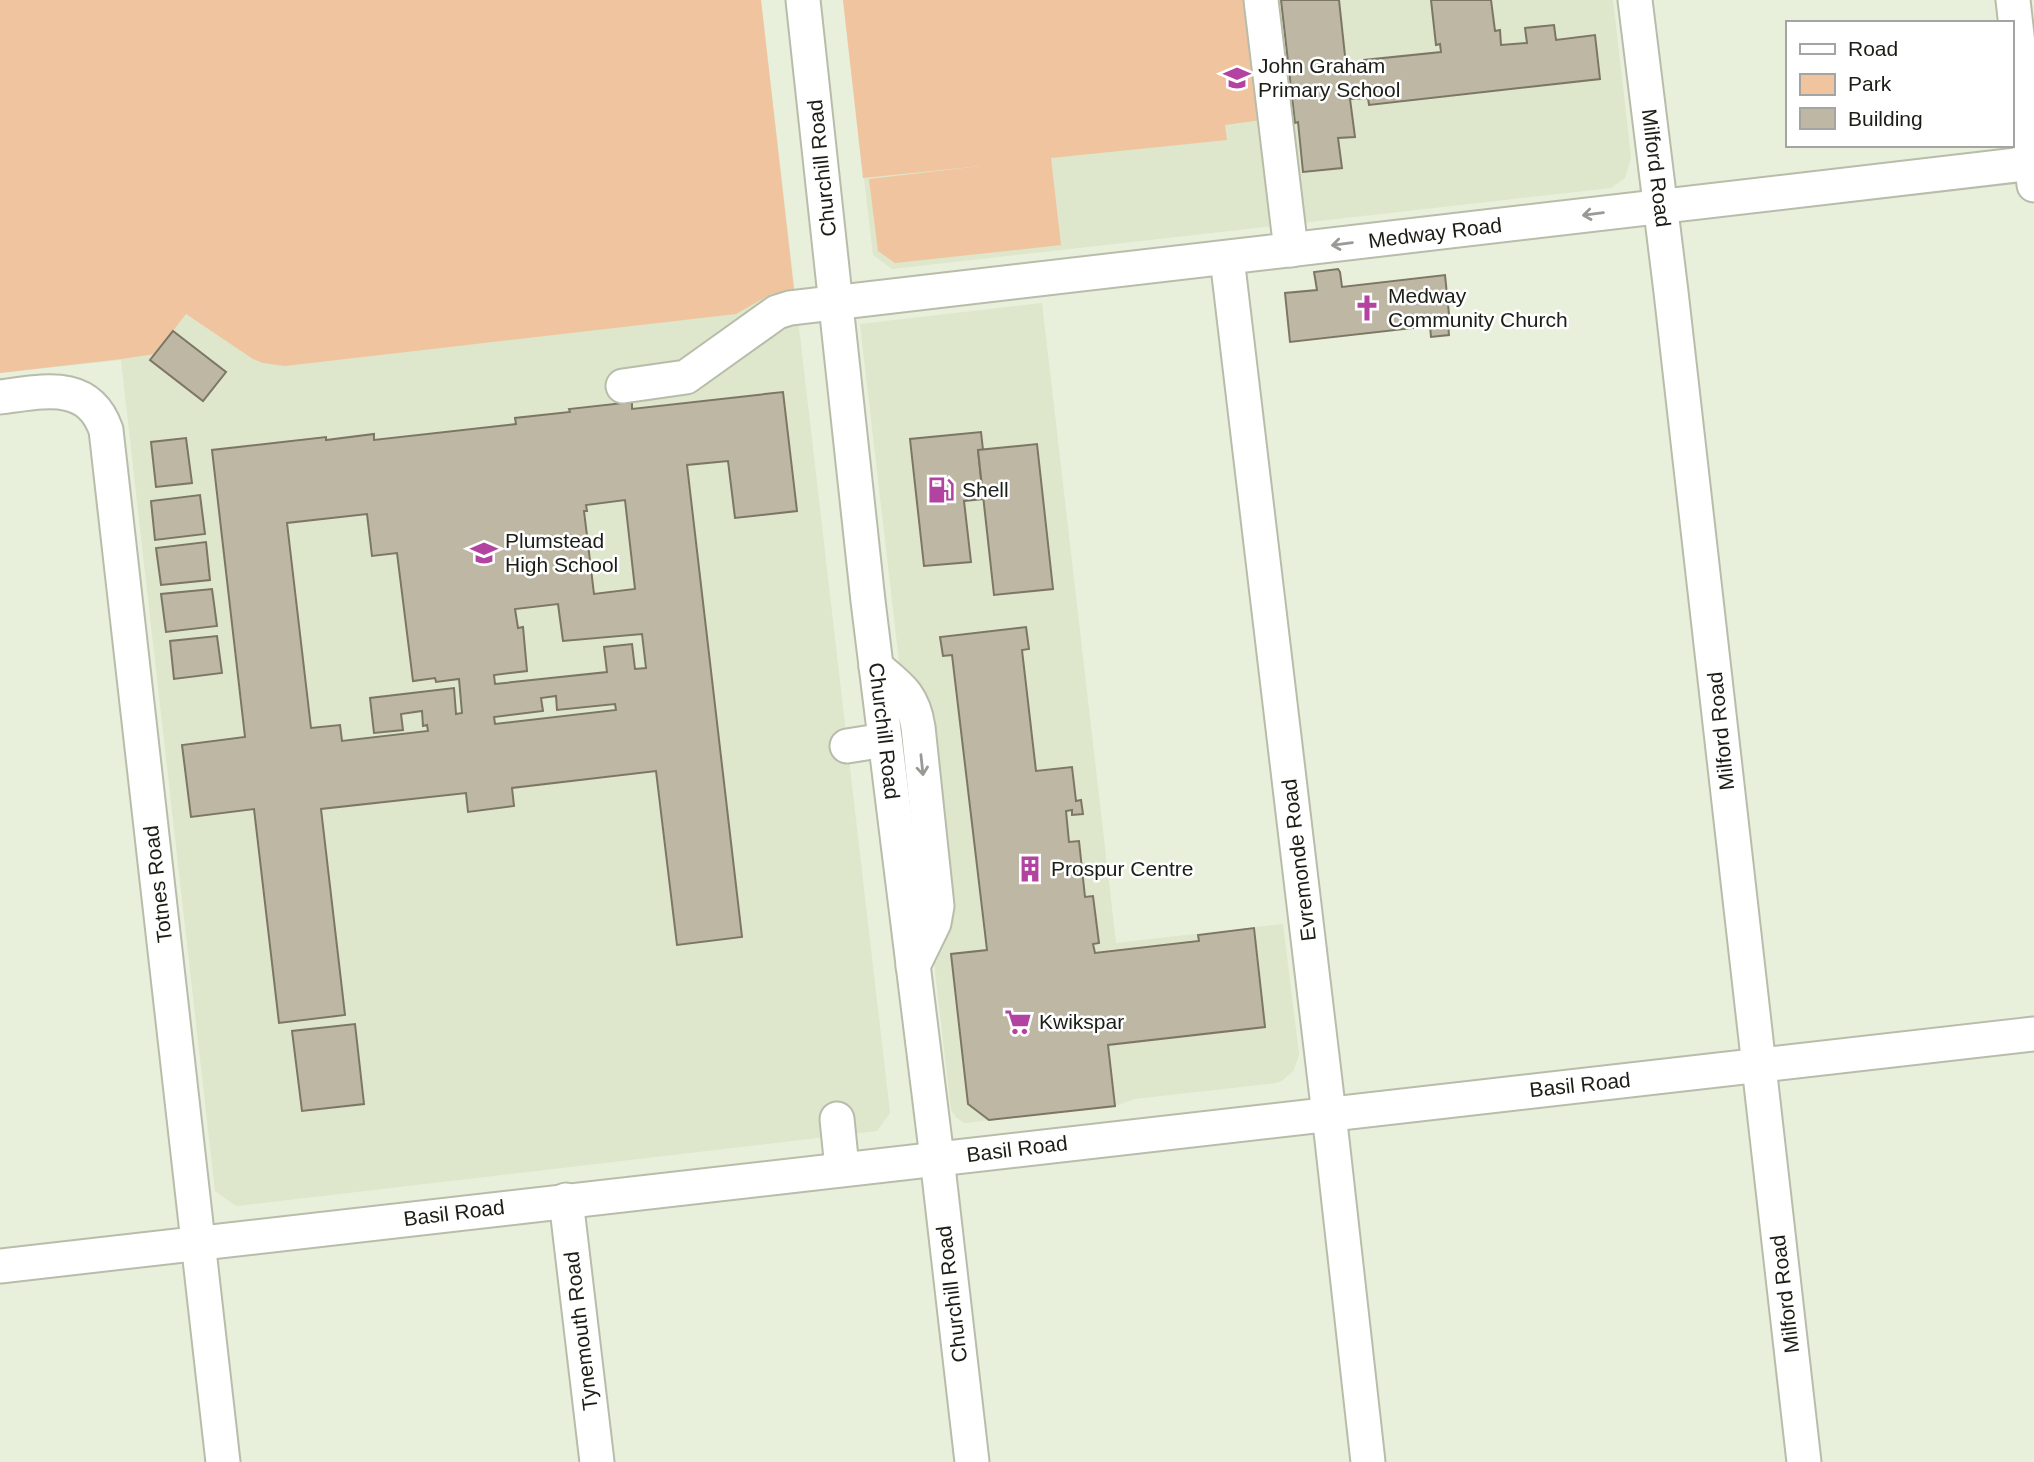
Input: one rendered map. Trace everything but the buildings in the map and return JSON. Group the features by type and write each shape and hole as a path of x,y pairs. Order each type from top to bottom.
{"street":[{"name":"Churchill Road","path":"803,0 876,667 972,1462"},
{"path":"1261,0 1291,250"},
{"name":"Milford Road","path":"1635,0 1804,1462"},
{"path":"2013,0 2033,171"},
{"name":"Medway Road","path":"623,386 686,377 783,309 1660,205 2033,171"},
{"name":"Evremonde Road","path":"1227,258 1368,1462"},
{"name":"Totnes Road","path":"0,397 50,391 76,395 94,408 106,430 223,1462"},
{"path":"876,667 904,690 917,720 937,906 934,923 913,966"},
{"path":"847,746 885,740"},
{"name":"Basil Road","path":"0,1266 2034,1034"},
{"path":"837,1119 842,1168"},
{"name":"Tynemouth Road","path":"566,1200 597,1462"}],"shaded area":[{"name":"Plumstead High School","path":"0,0 761,0 890,1113 877,1131 236,1206 215,1191 121,360 0,373"},
{"name":"John Graham Primary School","path":"843,0 1613,0 1631,157 1625,178 1611,188 892,269 873,255"},
{"path":"1042,303 1116,943 1283,924 1299,1054 1294,1070 1276,1083 1134,1099 1115,1106 964,1123 951,1110 860,324"}],"green space":[{"path":"0,0 761,0 794,290 771,294 736,314 285,366 253,359 186,314 155,354 0,373"},
{"path":"843,0 1248,0 1261,120 1225,125 1227,140 1051,158 1061,245 895,263 878,251 869,179 981,166 863,178"}],"place":[{"name":"John Graham Primary School","path":"1237,78"},
{"name":"Medway Community Church","path":"1367,308"},
{"name":"Shell","path":"941,490"},
{"name":"Plumstead High School","path":"484,553"},
{"name":"Prospur Centre","path":"1030,869"},
{"name":"Kwikspar","path":"1018,1022"}]}
